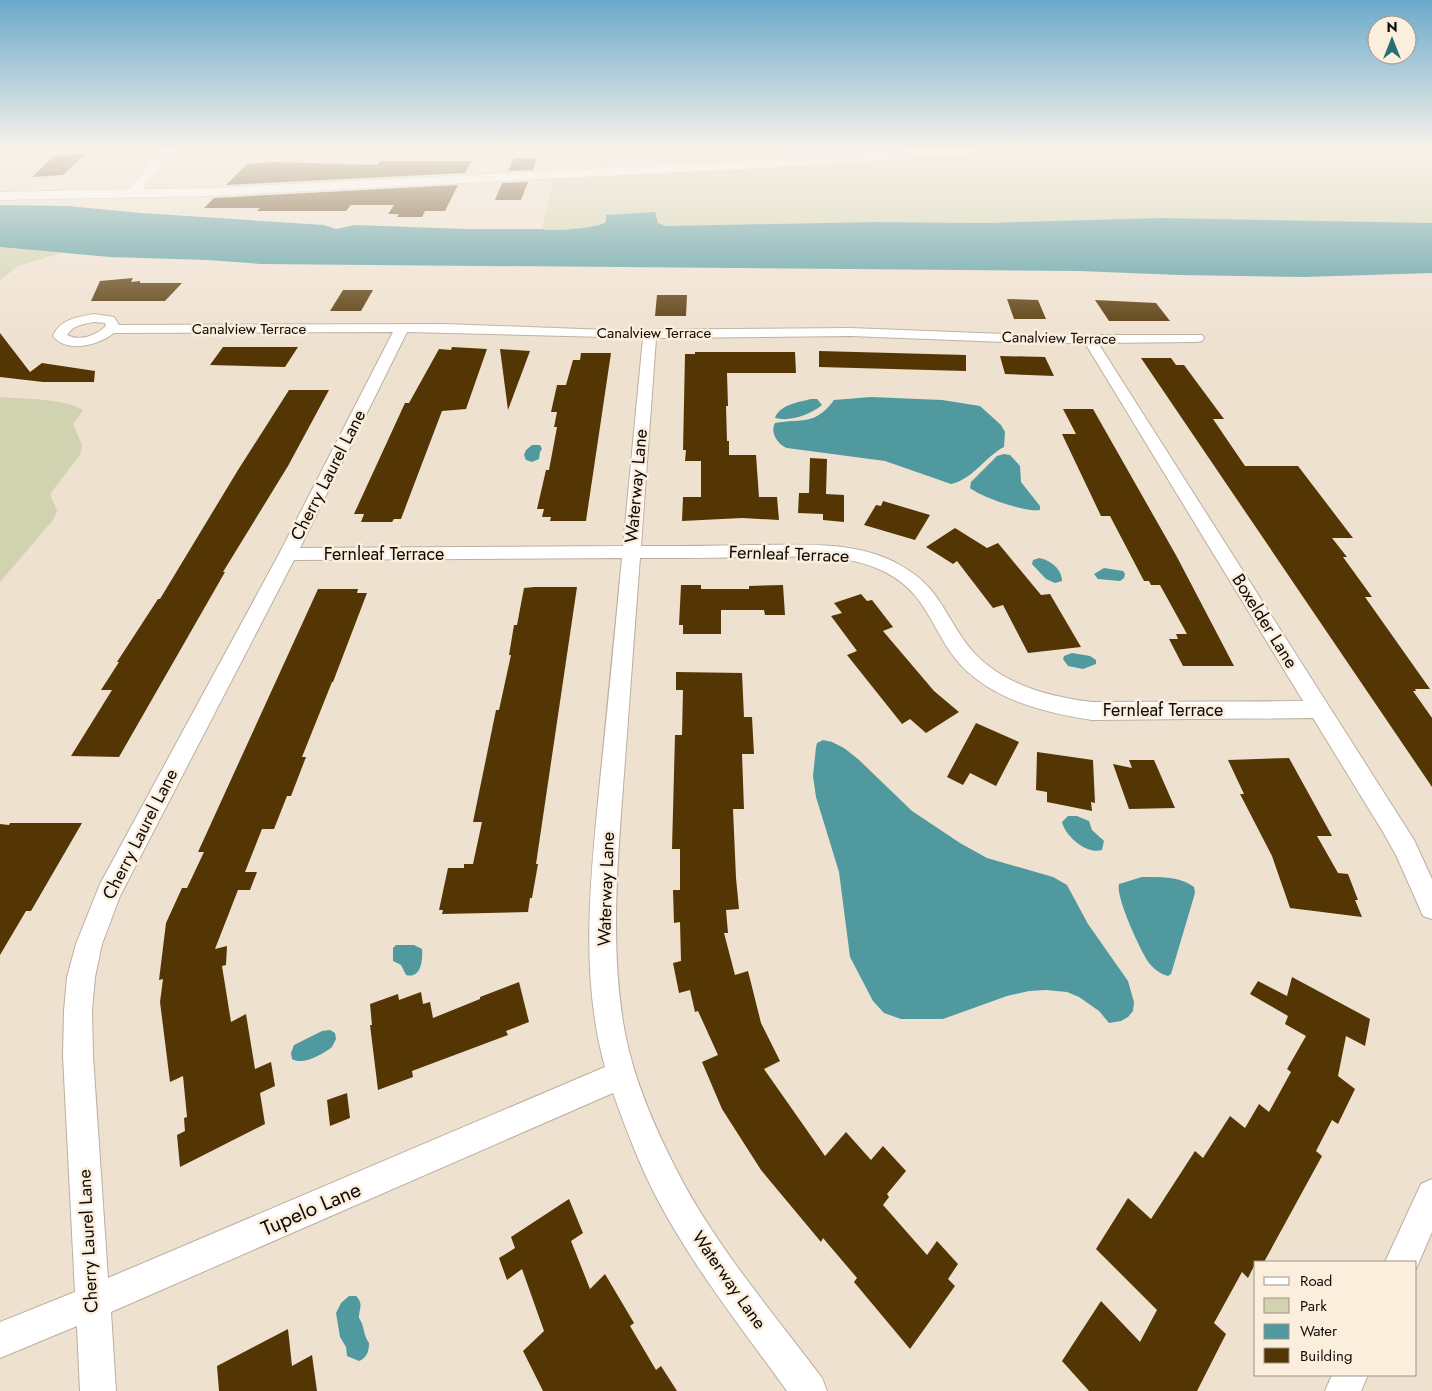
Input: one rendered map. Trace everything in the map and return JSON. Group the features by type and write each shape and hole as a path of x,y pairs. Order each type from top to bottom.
{"street":[{"name":"Canalview Terrace","path":"110,329 402,328 650,334 850,332 1018,338 1197,338"},
{"name":"Cherry Laurel Lane","path":"98,1391 91,1303 78,1056 78,1011 81,977 89,944 101,910 126,859 288,554 402,328"},
{"name":"Waterway Lane","path":"650,334 607,831 602,917 607,1006 620,1075 660,1170 684,1214 736,1293 809,1391"},
{"name":"Boxelder Lane","path":"1089,339 1405,848 1432,907"},
{"name":"Fernleaf Terrace","path":"288,554 817,551 845,553 873,560 898,571 923,591 935,607 959,649 979,670 1022,694 1060,706 1109,711 1319,709"},
{"name":"Tupelo Lane","path":"0,1340 91,1303 620,1075"},
{"path":"1402,1261 1432,1195"},
{"path":"1343,1391 1350,1376"}],"green space":[{"path":"545,215 619,215 606,216 606,222 585,228 542,229"},
{"path":"656,215 1432,215 1432,223 1161,218 984,223 874,222 666,226 658,224"},
{"path":"0,247 62,253 18,266 0,280"},
{"path":"0,397 54,401 83,410 73,424 82,445 80,455 50,494 57,511 53,520 0,582"}],"water":[{"path":"0,215 170,215 324,225 336,229 355,225 547,230 585,228 606,222 607,215 656,215 658,223 666,226 874,222 984,223 1161,218 1432,223 1432,273 1304,277 1079,271 261,264 208,260 110,257 0,247"},
{"path":"871,397 942,400 980,406 1001,425 1005,432 1004,447 966,478 951,484 885,461 787,448 780,444 775,437 773,430 775,423 814,417 821,414 834,400"},
{"path":"817,399 822,405 800,417 775,418 785,407"},
{"path":"532,445 540,445 542,449 539,459 532,462 526,460 524,455 526,450"},
{"path":"1010,455 1020,466 1021,482 1040,506 1040,510 1004,504 970,488 971,482 997,456"},
{"path":"1039,558 1058,569 1062,581 1055,583 1046,579 1032,564 1033,560"},
{"path":"1104,568 1123,571 1125,574 1124,578 1120,581 1098,579 1094,574"},
{"path":"1072,653 1090,656 1096,660 1096,664 1083,669 1068,666 1063,659 1064,656"},
{"path":"823,740 844,748 912,811 960,843 987,858 1053,877 1067,885 1088,924 1128,981 1134,1002 1133,1011 1128,1017 1121,1021 1109,1023 1099,1011 1079,997 1067,992 1046,990 1029,991 1007,996 943,1019 901,1019 884,1013 873,1001 850,957 839,872 816,797 813,776 817,743"},
{"path":"1068,816 1077,816 1089,821 1092,830 1104,841 1102,850 1090,850 1078,843 1067,833 1062,822"},
{"path":"1142,877 1176,879 1194,887 1195,893 1171,974 1168,976 1157,971 1149,963 1140,948 1121,900 1119,884"},
{"path":"396,945 414,945 422,949 422,959 418,972 411,976 406,975 401,965 393,961 393,948"},
{"path":"330,1030 335,1033 336,1039 332,1047 318,1056 307,1060 297,1061 292,1059 291,1053 294,1045 322,1031"},
{"path":"349,1296 356,1296 360,1302 359,1318 369,1343 367,1354 359,1361 347,1356 346,1347 340,1337 336,1313 341,1303"}],"building":[{"path":"398,215 423,215 422,217 397,217"},
{"path":"133,278 131,282 182,283 165,301 91,301 100,281"},
{"path":"343,290 373,290 361,311 330,311"},
{"path":"657,295 687,295 686,316 655,316"},
{"path":"1007,299 1038,300 1046,319 1014,319"},
{"path":"1095,300 1156,303 1170,321 1109,321"},
{"path":"0,333 30,372 42,363 95,371 94,382 43,382 0,377"},
{"path":"223,347 298,347 285,367 210,365"},
{"path":"452,347 487,349 466,409 442,411 401,519 394,519 392,522 361,522 364,514 354,514 405,403 409,403 439,349 451,350"},
{"path":"500,349 530,351 508,410"},
{"path":"819,351 966,355 966,371 819,367"},
{"path":"695,352 795,352 796,373 727,373 728,406 726,406 729,455 756,455 759,497 777,497 779,520 742,518 682,521 683,497 701,497 701,461 685,461 686,450 683,450 685,354 695,354"},
{"path":"581,353 611,353 586,521 550,521 551,517 542,517 544,509 537,509 546,470 549,470 557,427 554,427 557,412 551,412 557,385 566,385 573,360 580,360"},
{"path":"1000,356 1045,357 1054,376 1005,374"},
{"path":"1141,358 1171,358 1176,365 1184,365 1224,419 1213,419 1245,466 1298,466 1353,538 1332,538 1347,557 1343,557 1372,597 1365,597 1430,689 1415,689 1416,691 1413,691 1432,718 1432,787"},
{"path":"289,390 329,390 288,466 223,572 225,572 119,757 71,756 112,690 101,690 119,662 117,662 158,599 160,599"},
{"path":"1063,409 1093,409 1177,557 1234,666 1183,666 1169,639 1178,639 1176,634 1187,634 1160,585 1151,585 1149,581 1144,581 1110,516 1101,516 1062,434 1076,434"},
{"path":"810,458 827,459 826,494 844,495 844,522 823,520 823,514 798,513 799,493 809,493"},
{"path":"883,501 930,515 915,540 864,525 876,505 881,506"},
{"path":"955,528 987,548 998,543 1041,595 1050,594 1081,647 1028,653 1003,605 993,608 957,561 953,564 926,547"},
{"path":"681,585 701,585 701,589 749,589 749,586 783,585 785,615 765,615 764,610 721,610 721,634 683,634 683,625 679,625"},
{"path":"577,587 532,898 530,898 528,912 442,914 443,910 439,910 448,868 464,868 464,864 473,864 482,822 473,822 496,710 499,710 511,655 509,655 514,625 517,625 524,588"},
{"path":"318,589 358,589 357,593 367,593 302,757 306,757 291,796 287,796 274,829 262,829 245,872 257,872 250,890 238,890 215,949 227,946 226,965 222,966 231,1022 246,1014 255,1069 271,1062 275,1086 260,1093 265,1124 180,1167 177,1135 185,1131 184,1118 187,1117 183,1076 170,1082 160,1002 163,979 159,980 166,923 182,888 187,888 204,852 198,852"},
{"path":"861,594 867,601 872,600 893,627 883,631 934,691 959,712 926,733 910,719 902,724 847,655 857,651 831,616 842,613 834,603"},
{"path":"676,672 742,673 744,717 752,717 754,754 742,754 744,809 733,809 739,909 726,910 728,933 724,933 735,975 748,971 761,1023 780,1061 764,1069 825,1156 846,1132 871,1160 883,1146 906,1171 887,1194 889,1197 883,1205 927,1255 937,1241 958,1264 948,1279 955,1286 910,1349 854,1282 857,1278 823,1238 821,1242 761,1170 722,1109 702,1062 718,1055 698,1011 695,1012 690,990 679,993 673,963 681,961 680,922 674,923 673,890 680,890 680,849 672,849 675,735 682,735 683,690 676,690"},
{"path":"976,723 1019,742 996,786 970,773 963,785 947,777"},
{"path":"1037,752 1093,760 1095,803 1091,802 1092,811 1047,802 1047,792 1036,790"},
{"path":"1289,758 1332,836 1317,836 1338,873 1348,874 1362,917 1290,908 1272,856 1240,794 1244,794 1228,760"},
{"path":"1129,760 1154,760 1175,808 1129,809 1113,764 1132,768"},
{"path":"10,823 82,823 31,911 26,911 0,955 0,824 9,825"},
{"path":"1292,977 1370,1019 1365,1046 1346,1036 1338,1076 1355,1089 1338,1124 1332,1120 1316,1151 1322,1156 1265,1261 1254,1261 1254,1266 1248,1278 1242,1272 1214,1323 1226,1334 1197,1391 1089,1391 1062,1361 1101,1301 1140,1342 1157,1310 1096,1249 1128,1198 1151,1219 1195,1151 1203,1158 1230,1116 1245,1128 1259,1104 1269,1112 1291,1072 1287,1069 1306,1036 1285,1024 1288,1016 1250,994 1258,981 1287,996"},
{"path":"519,982 529,1022 506,1031 508,1035 412,1071 413,1077 378,1090 370,1025 372,1025 370,1004 398,994 399,1000 421,992 423,1004 430,1002 433,1018"},
{"path":"347,1093 350,1118 330,1126 327,1100"},
{"path":"569,1199 583,1233 571,1241 590,1289 605,1274 634,1323 630,1326 656,1370 661,1366 677,1391 543,1391 523,1351 544,1331 522,1269 507,1280 499,1258 515,1248 511,1237"},
{"path":"288,1329 292,1366 312,1355 317,1391 219,1391 217,1366"}]}
